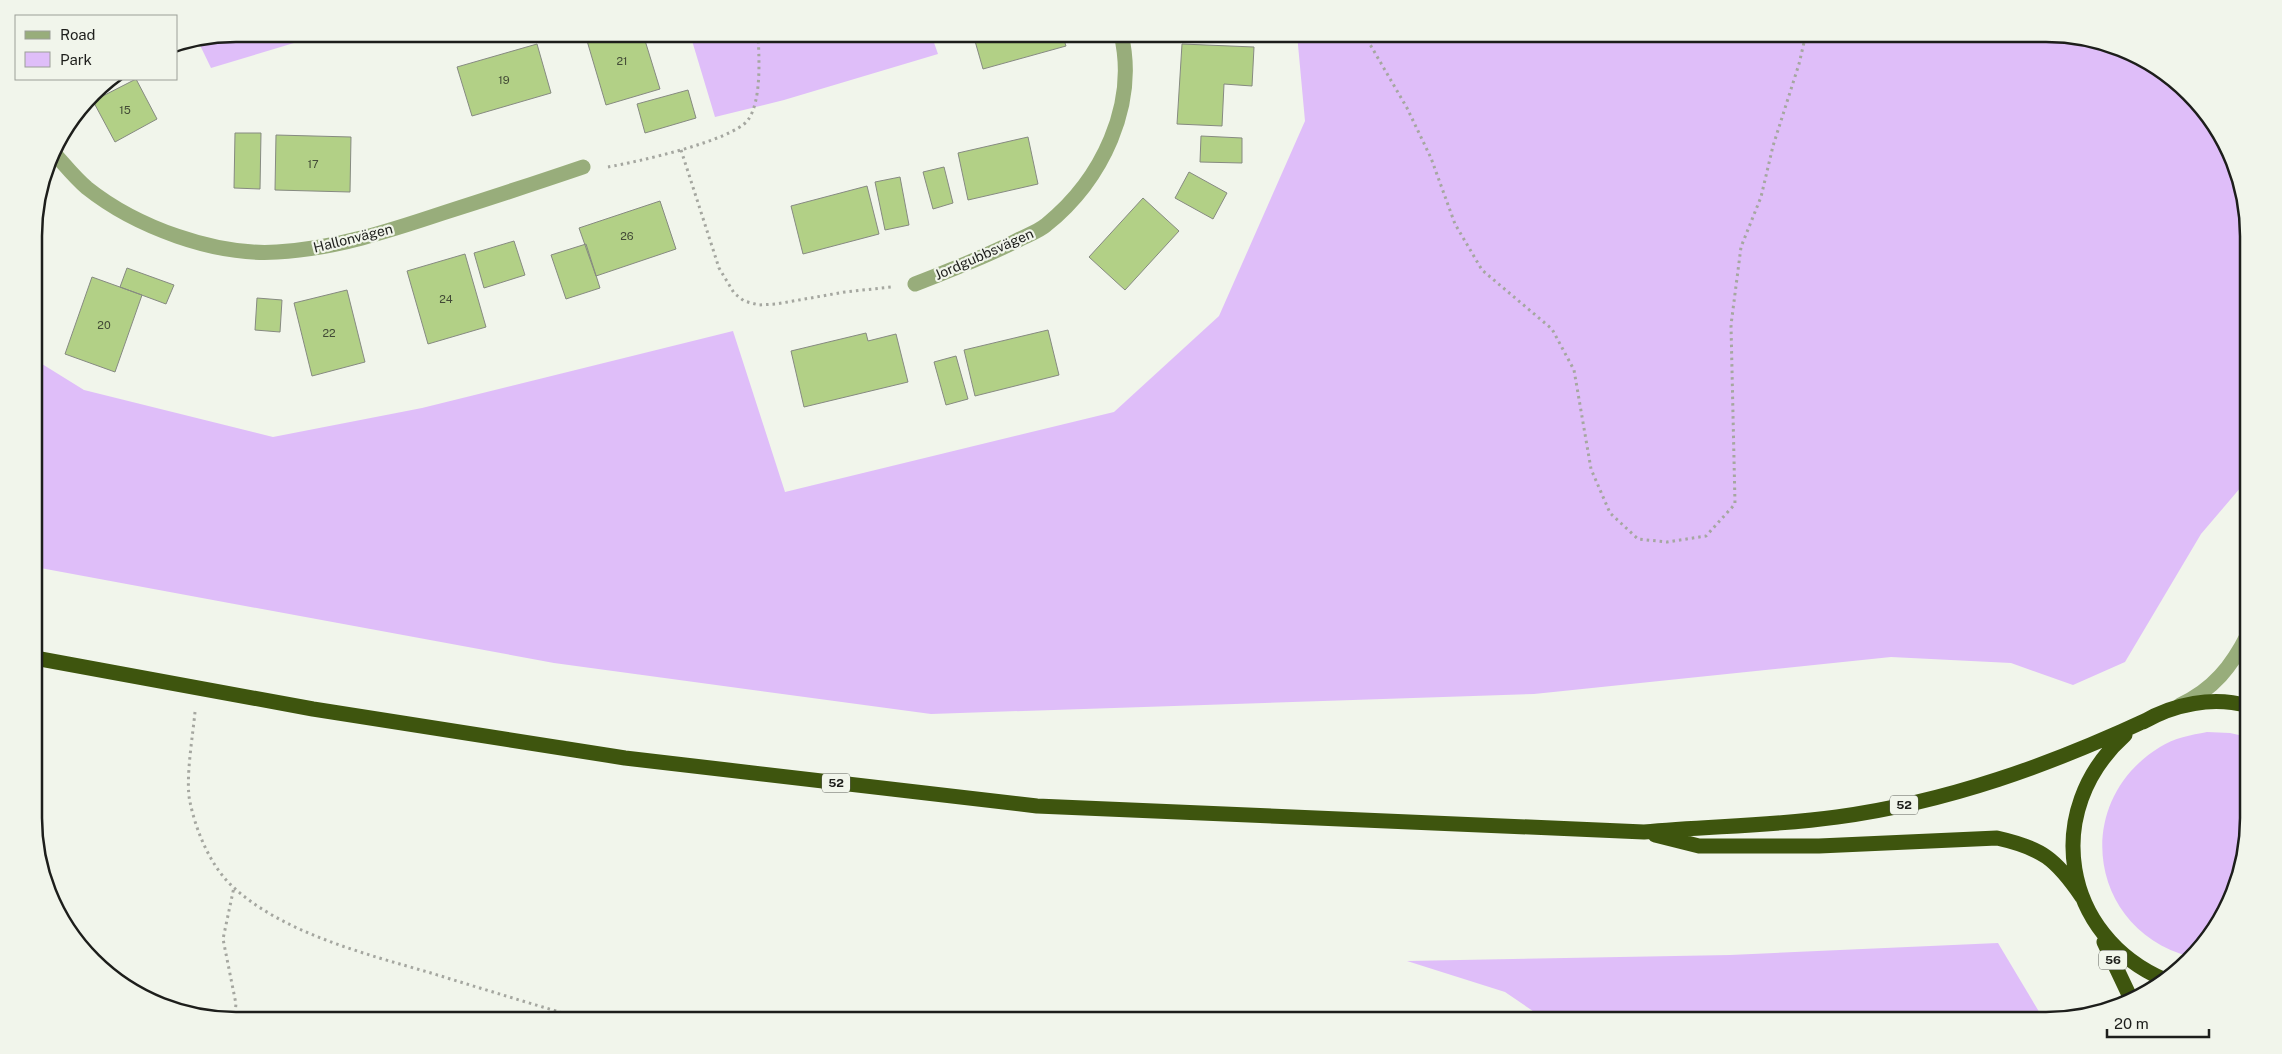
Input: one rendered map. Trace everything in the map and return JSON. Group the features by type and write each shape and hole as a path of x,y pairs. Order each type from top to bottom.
{"highway":[{"name":"52","path":"42,659 313,710 624,758 1037,806 1644,832 1697,827 1778,824 1830,818 1922,801 2004,779 2084,749 2172,708 2198,703 2220,702 2240,705"},
{"name":"52","path":"2151,718 2132,729 2111,748 2093,770 2081,796 2075,817 2072,845 2075,874 2082,897 2093,921 2110,943 2126,958 2157,976"},
{"name":"52","path":"1644,832 1698,846 1819,846 1997,838 2022,844 2045,855 2064,871 2082,897"},
{"name":"56","path":"2093,921 2128,993"}],"street":[{"name":"Jordgubbsvägen","path":"915,284 1000,249 1046,226 1086,186 1112,140 1124,93 1125,51 1123,42"},
{"name":"Hallonvägen","path":"59,158 86,187 122,212 171,235 226,248 275,252 320,249 373,235 583,167"},
{"path":"2172,708 2208,689 2224,673 2240,650"}],"path":[{"path":"583,167 625,164 681,150 731,132 748,119 756,101 759,67 758,42"},
{"path":"1369,42 1407,108 1431,158 1455,224 1482,270 1552,329 1574,370 1591,469 1610,513 1638,539 1667,542 1706,536 1735,504 1732,325 1740,247 1761,197 1773,146 1804,42"},
{"path":"681,150 719,268 734,293 744,301 759,305 776,304 845,292 915,284"},
{"path":"198,689 190,754 189,800 201,839 214,861 234,887 281,921 343,946 561,1012"},
{"path":"234,887 223,939 236,1004 235,1012"}],"green space":[{"path":"236,42 297,42 211,68 200,46"},
{"path":"692,42 934,42 938,54 784,100 715,117"},
{"path":"1298,42 2046,42 2084,46 2120,57 2143,68 2183,99 2214,139 2225,162 2233,186 2240,236 2240,488 2201,534 2125,662 2073,685 2011,663 1891,657 1534,694 931,714 554,663 42,568 42,364 84,390 273,437 422,408 733,331 785,492 1114,412 1219,316 1305,121"},
{"path":"2207,732 2240,735 2240,818 2233,868 2225,892 2214,915 2184,954 2157,943 2130,921 2113,894 2104,863 2103,831 2113,799 2131,771 2160,747 2183,737"},
{"path":"1998,943 2039,1012 1534,1012 1505,992 1407,961 1730,955"}],"building":[{"path":"587,42 645,42 660,89 606,105"},
{"path":"975,42 1065,42 1066,46 983,69"},
{"path":"537,44 551,93 472,116 457,67"},
{"path":"1182,44 1254,47 1252,86 1224,84 1222,126 1177,124"},
{"path":"137,80 157,119 115,142 95,104 103,96"},
{"path":"688,90 696,118 645,133 637,104"},
{"path":"235,133 261,133 260,189 234,188"},
{"path":"276,135 351,137 350,192 275,190"},
{"path":"1201,136 1242,138 1242,163 1200,162"},
{"path":"1028,137 1038,184 968,200 958,153"},
{"path":"944,167 953,203 933,209 923,172"},
{"path":"1189,172 1227,193 1213,219 1175,198"},
{"path":"900,177 909,225 885,230 875,182"},
{"path":"867,186 879,234 803,254 791,206"},
{"path":"1143,198 1179,231 1125,290 1089,257"},
{"path":"660,201 676,249 596,276 579,228"},
{"path":"514,241 525,275 484,288 474,253"},
{"path":"586,244 600,288 566,299 551,255"},
{"path":"465,254 486,327 428,344 407,271"},
{"path":"127,268 174,285 166,304 120,287"},
{"path":"92,277 142,295 115,372 65,354"},
{"path":"347,290 365,362 312,376 294,303"},
{"path":"257,298 282,300 280,332 255,330"},
{"path":"1048,330 1059,375 975,396 964,350"},
{"path":"866,333 868,341 896,334 908,382 804,407 791,351"},
{"path":"956,356 968,399 946,405 934,362"}]}
